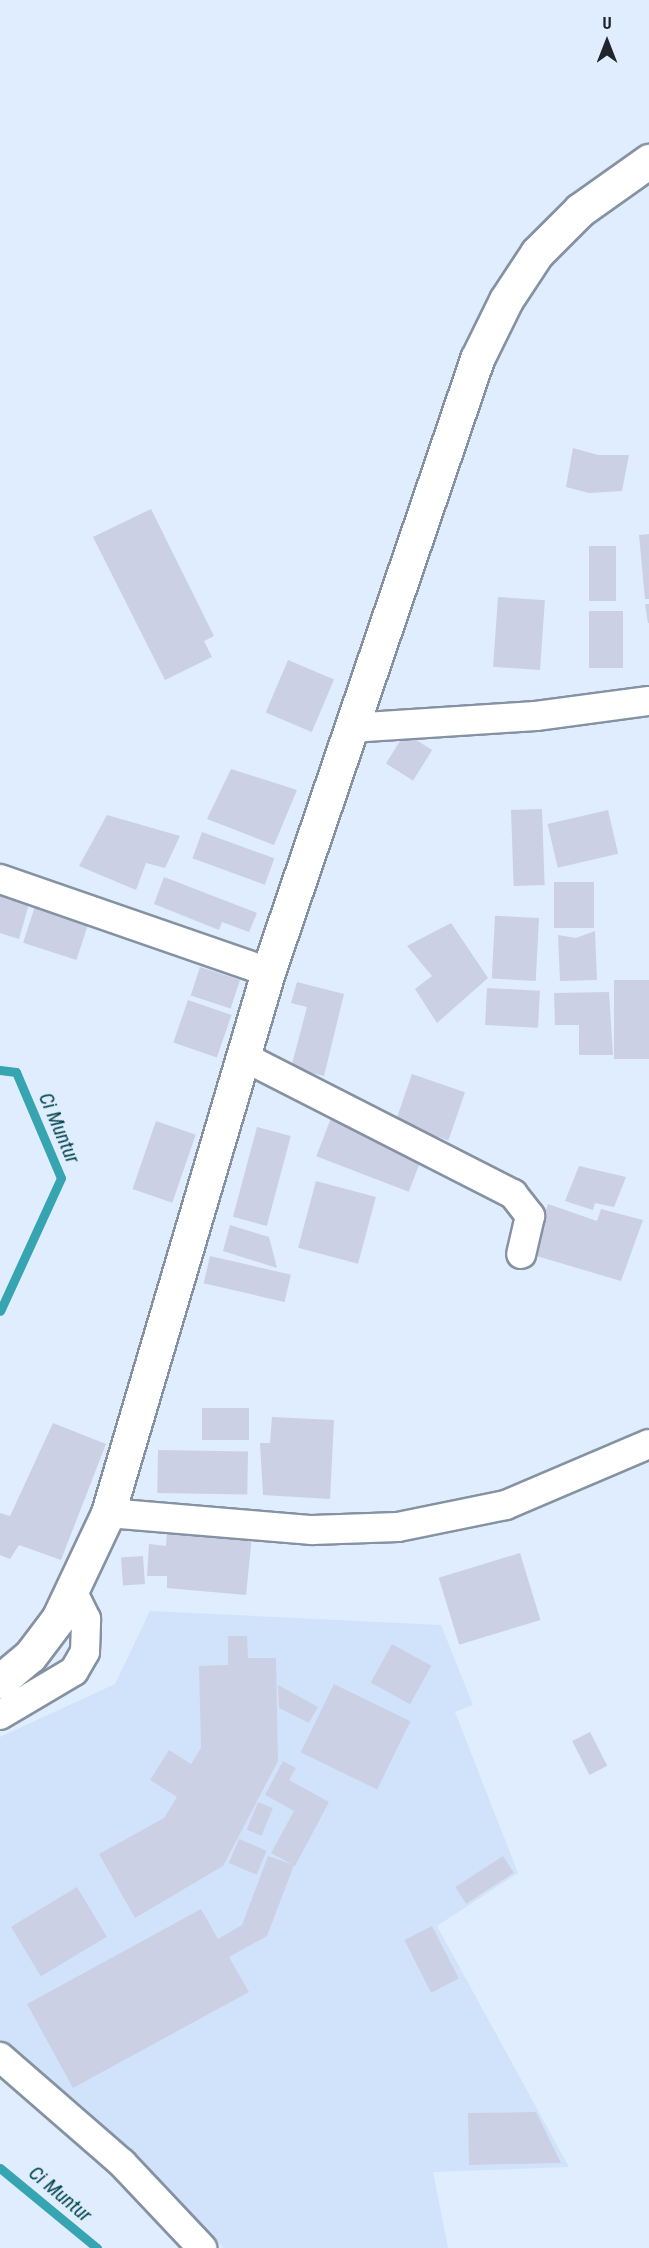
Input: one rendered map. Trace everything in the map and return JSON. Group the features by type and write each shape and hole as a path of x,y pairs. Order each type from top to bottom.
{"highway":[{"path":"0,1681 15,1655 72,1592 108,1513 246,1058 268,972 455,418 506,300 537,253 580,210 649,161"}],"street":[{"path":"350,729 536,716 649,702"},
{"path":"0,879 268,972"},
{"path":"246,1058 513,1194 530,1216 521,1254"},
{"path":"108,1513 312,1530 398,1527 506,1505 649,1444"},
{"path":"0,1715 74,1671 85,1652 86,1619 72,1592"},
{"path":"0,2057 122,2163 202,2248"}],"shaded area":[{"path":"150,1611 441,1625 473,1705 455,1712 518,1873 437,1926 569,2167 433,2172 448,2248 224,2248 78,2102 0,2039 0,1737 115,1684"}],"building":[{"path":"573,448 598,455 629,455 622,491 589,493 566,487"},
{"path":"151,509 214,636 204,641 212,657 165,680 93,537"},
{"path":"649,534 649,599 645,599 639,535"},
{"path":"589,546 616,546 616,601 589,601"},
{"path":"498,597 545,600 540,670 493,667"},
{"path":"645,604 649,604 649,623 648,623"},
{"path":"589,611 623,611 623,668 589,668"},
{"path":"288,660 334,680 312,732 266,712"},
{"path":"405,733 432,750 413,780 386,764"},
{"path":"231,769 297,790 274,845 207,819"},
{"path":"542,809 545,885 514,886 511,810"},
{"path":"608,810 618,854 558,868 548,824"},
{"path":"107,815 180,836 165,868 146,863 136,890 79,866"},
{"path":"202,832 274,858 265,885 192,858"},
{"path":"164,877 257,913 249,932 222,922 219,930 154,904"},
{"path":"554,882 594,882 594,928 554,928"},
{"path":"0,888 31,897 19,939 0,933"},
{"path":"38,897 91,914 76,960 23,943"},
{"path":"495,916 539,918 536,981 492,979"},
{"path":"451,923 488,978 437,1023 415,989 432,976 407,946"},
{"path":"595,931 597,980 560,981 558,935 576,938"},
{"path":"200,967 240,980 231,1009 191,996"},
{"path":"614,980 649,980 649,1059 614,1059"},
{"path":"297,982 344,994 324,1076 291,1068 307,1007 291,1003"},
{"path":"487,988 540,991 538,1028 485,1025"},
{"path":"609,992 613,1055 579,1055 579,1025 555,1025 554,993"},
{"path":"188,1000 231,1015 217,1058 173,1043"},
{"path":"412,1074 465,1092 448,1140 395,1122"},
{"path":"331,1118 423,1153 409,1192 316,1156"},
{"path":"156,1121 196,1135 172,1203 133,1189"},
{"path":"257,1127 291,1136 267,1226 233,1217"},
{"path":"579,1166 626,1177 614,1207 595,1203 593,1210 565,1201"},
{"path":"316,1181 376,1197 358,1264 298,1248"},
{"path":"548,1204 597,1221 601,1209 643,1220 621,1281 530,1254"},
{"path":"230,1225 269,1237 277,1268 223,1251"},
{"path":"210,1256 291,1275 285,1302 204,1283"},
{"path":"202,1408 249,1408 249,1440 202,1440"},
{"path":"272,1417 334,1420 330,1499 263,1495 260,1443 270,1443"},
{"path":"53,1423 106,1444 61,1560 19,1545 10,1559 0,1555 0,1513 10,1516"},
{"path":"158,1450 248,1452 247,1495 157,1493"},
{"path":"167,1530 252,1536 246,1595 167,1588 167,1576 147,1576 149,1544 166,1546"},
{"path":"520,1553 540,1620 459,1645 439,1578"},
{"path":"143,1556 145,1584 123,1585 121,1558"},
{"path":"228,1636 247,1636 248,1658 276,1658 278,1761 223,1866 135,1918 99,1854 164,1818 177,1797 150,1780 169,1750 191,1764 201,1748 199,1666 228,1665"},
{"path":"392,1644 431,1666 410,1704 371,1682"},
{"path":"334,1684 410,1721 377,1790 301,1752"},
{"path":"278,1685 318,1707 309,1723 279,1708"},
{"path":"590,1732 607,1766 589,1775 572,1741"},
{"path":"283,1761 296,1768 289,1780 329,1802 295,1866 271,1853 294,1811 265,1795"},
{"path":"258,1802 273,1808 262,1836 247,1830"},
{"path":"239,1839 267,1851 256,1875 229,1863"},
{"path":"268,1856 294,1865 267,1936 229,1957 249,1992 73,2088 27,2004 201,1909 218,1939 242,1925"},
{"path":"503,1856 514,1873 466,1904 455,1887"},
{"path":"77,1887 107,1937 41,1976 11,1927"},
{"path":"432,1926 459,1979 431,1993 404,1940"},
{"path":"536,2112 561,2163 469,2165 468,2113"}],"waterway":[{"name":"Ci Muntur","path":"0,1070 16,1072 61,1178 0,1311"},
{"name":"Ci Muntur","path":"0,2168 97,2248"}]}
